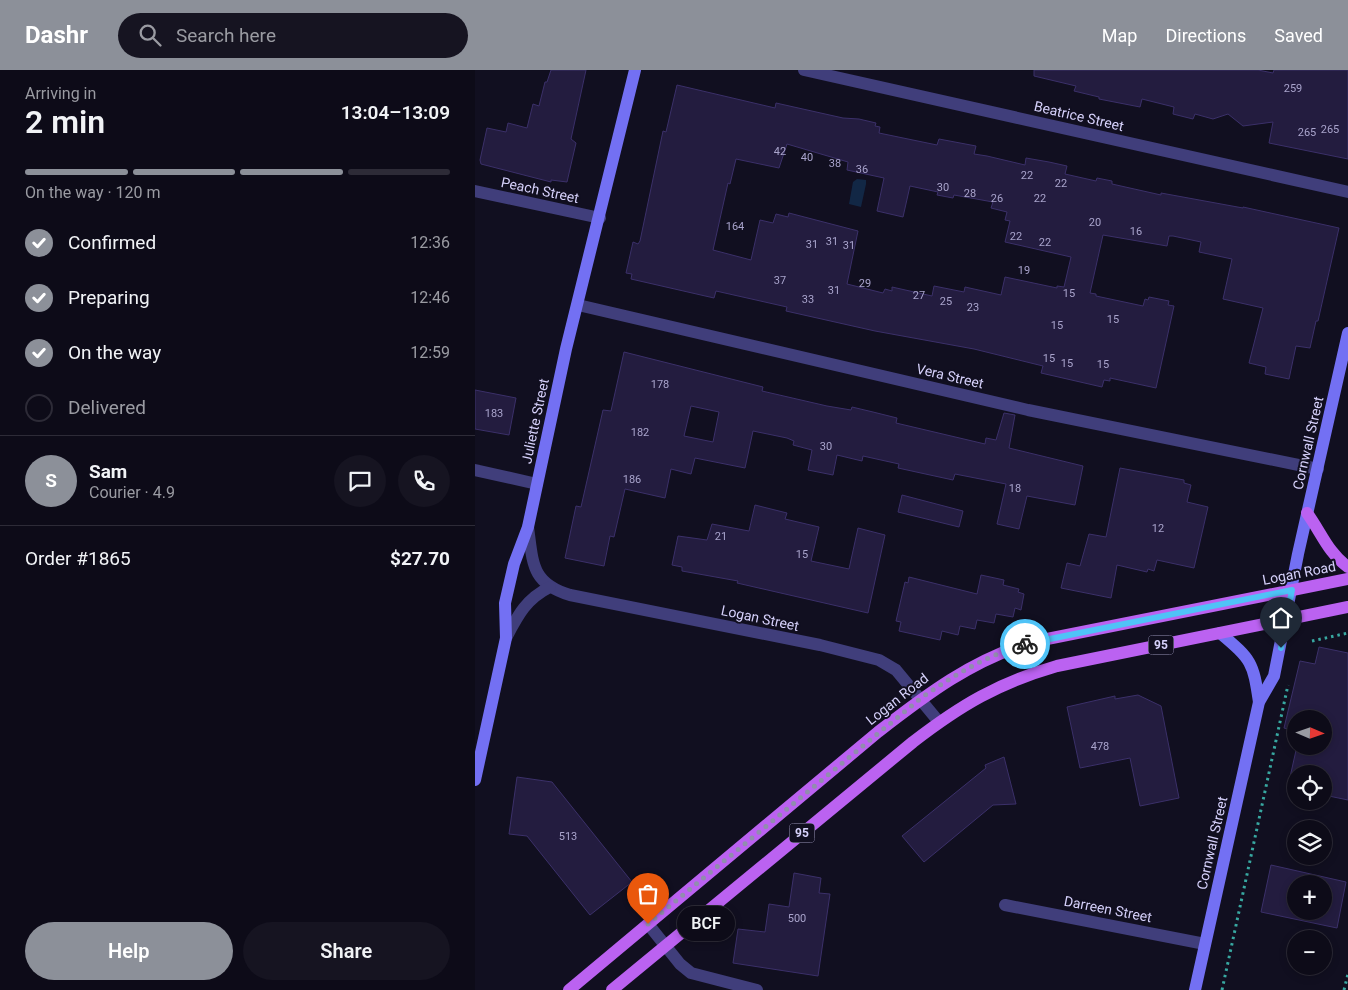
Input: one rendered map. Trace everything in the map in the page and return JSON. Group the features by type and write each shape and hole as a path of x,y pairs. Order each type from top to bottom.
{"main road":[{"name":"Juliette Street","path":"475,780 478,752 506,638 505,603 514,564 528,527 578,305 635,70"},
{"name":"Cornwall Street","path":"1195,990 1259,702 1274,676 1307,513 1348,333"},
{"path":"1307,513 1321,532 1329,550 1348,567"},
{"name":"Logan Road","path":"569,990 921,698 947,680 986,658 1032,642 1348,579"},
{"name":"95","path":"612,990 939,722 982,695 1037,671 1348,607"},
{"path":"1221,633 1244,654 1254,668 1259,702"}],"street":[{"name":"Beatrice Street","path":"803,70 1348,192"},
{"name":"Peach Street","path":"475,191 600,218"},
{"name":"Vera Street","path":"578,305 1029,410 1318,469"},
{"path":"475,470 537,484"},
{"path":"506,638 521,608 539,592 550,587 539,576 533,565 528,527"},
{"name":"Logan Street","path":"550,587 586,598 867,657 889,664 921,698 939,722"},
{"name":"Darreen Street","path":"1005,905 1205,944"},
{"path":"648,924 685,969 696,976 757,990"}],"path":[{"path":"1312,641 1348,633"},
{"path":"1221,990 1290,676"},
{"path":"1344,990 1348,974"}],"water":[{"path":"857,179 866,180 861,207 849,204 853,182"}],"building":[{"path":"551,70 586,70 571,139 576,143 567,182 551,180 551,182 481,164 480,160 487,128 506,132 508,123 527,128 533,104 539,106 545,82 547,82"},
{"path":"1034,70 1258,70 1273,73 1274,70 1348,70 1348,159 1269,143 1273,122 1243,126 1228,114 1213,119 1195,114 1193,119 1173,114 1174,107 1142,99 1140,107 1099,99 1099,97 1074,91 1076,86 1034,76"},
{"path":"677,85 775,108 776,103 843,118 859,119 876,123 875,126 880,127 879,133 937,145 939,139 976,146 974,154 1025,165 1026,158 1067,166 1065,174 1096,181 1097,178 1112,181 1112,184 1161,195 1161,193 1243,207 1339,228 1310,348 1296,346 1289,379 1265,374 1266,367 1249,363 1263,308 1223,299 1232,259 1199,252 1201,242 1173,236 1169,236 1167,246 1103,235 1090,293 1143,306 1145,299 1148,300 1149,297 1169,301 1168,305 1174,306 1156,388 1110,378 1110,381 1104,380 1102,387 1041,373 1043,366 974,349 875,331 786,311 787,307 716,291 714,298 631,279 632,274 626,273 633,242 638,244 640,241 663,131 666,132","holes":["787,144 848,162 847,170 884,178 877,211 903,217 910,186 938,192 937,195 953,198 954,195 993,202 991,208 1007,212 1005,220 1010,221 1005,242 1071,257 1064,287 1057,286 1057,288 1005,277 1001,295 965,287 964,292 934,286 932,296 892,287 892,291 885,289 883,293 847,284 858,231 789,213 788,217 776,214 773,223 760,220 751,260 713,250 728,183 730,184 736,159 779,168"]},
{"path":"624,352 763,387 762,391 827,406 851,410 852,407 897,418 896,423 985,444 986,438 996,440 1004,413 1015,415 1009,448 1083,466 1075,505 1027,496 1019,529 997,524 1006,484 955,474 953,480 898,468 899,464 863,456 862,461 837,455 833,475 808,470 812,450 793,445 794,441 787,438 753,431 745,468 695,458 691,474 671,469 665,498 625,489 614,537 610,536 604,566 565,558 576,506 581,507 603,410 611,411","holes":["691,406 719,412 713,442 684,436"]},
{"path":"475,390 516,398 509,435 475,429"},
{"path":"1120,468 1184,480 1184,483 1191,485 1187,502 1208,507 1194,568 1157,560 1154,571 1148,569 1147,572 1117,565 1111,598 1061,588 1067,563 1080,566 1089,534 1106,537"},
{"path":"902,495 963,511 959,527 898,512"},
{"path":"755,505 787,513 785,519 819,527 811,561 849,569 858,528 885,535 868,613 737,583 738,581 682,571 682,567 672,565 678,536 707,540 712,524 749,531"},
{"path":"981,575 1004,580 1003,585 1019,589 1018,592 1024,594 1021,610 1015,608 1013,617 996,614 994,623 977,620 975,629 960,626 958,635 942,631 940,640 899,631 901,622 896,621 905,582 908,583 909,577 977,594"},
{"path":"1319,647 1348,653 1348,800 1332,797 1332,765 1293,765 1295,755 1333,755 1333,710 1288,710 1300,661 1315,664"},
{"path":"1138,695 1161,706 1179,798 1140,806 1130,758 1080,768 1067,707 1115,696 1115,699"},
{"path":"1287,715 1287,729 1284,728"},
{"path":"1004,757 1016,804 993,805 924,862 902,836 986,768 985,765"},
{"path":"517,777 552,782 632,882 590,915 527,836 509,834"},
{"path":"1271,865 1315,875 1287,875 1287,917 1261,912"},
{"path":"794,873 821,878 819,893 830,894 818,976 733,963 738,929 765,932 769,904 789,907"},
{"path":"1332,879 1346,882 1337,928 1299,920 1332,920"}],"way so far":[{"path":"648,924 921,698 947,680 986,658 1025,644"}],"place":[{"name":"BCF","path":"648,924"}],"route":[{"path":"1025,644 1060,635 1292,590 1281,648"}]}
